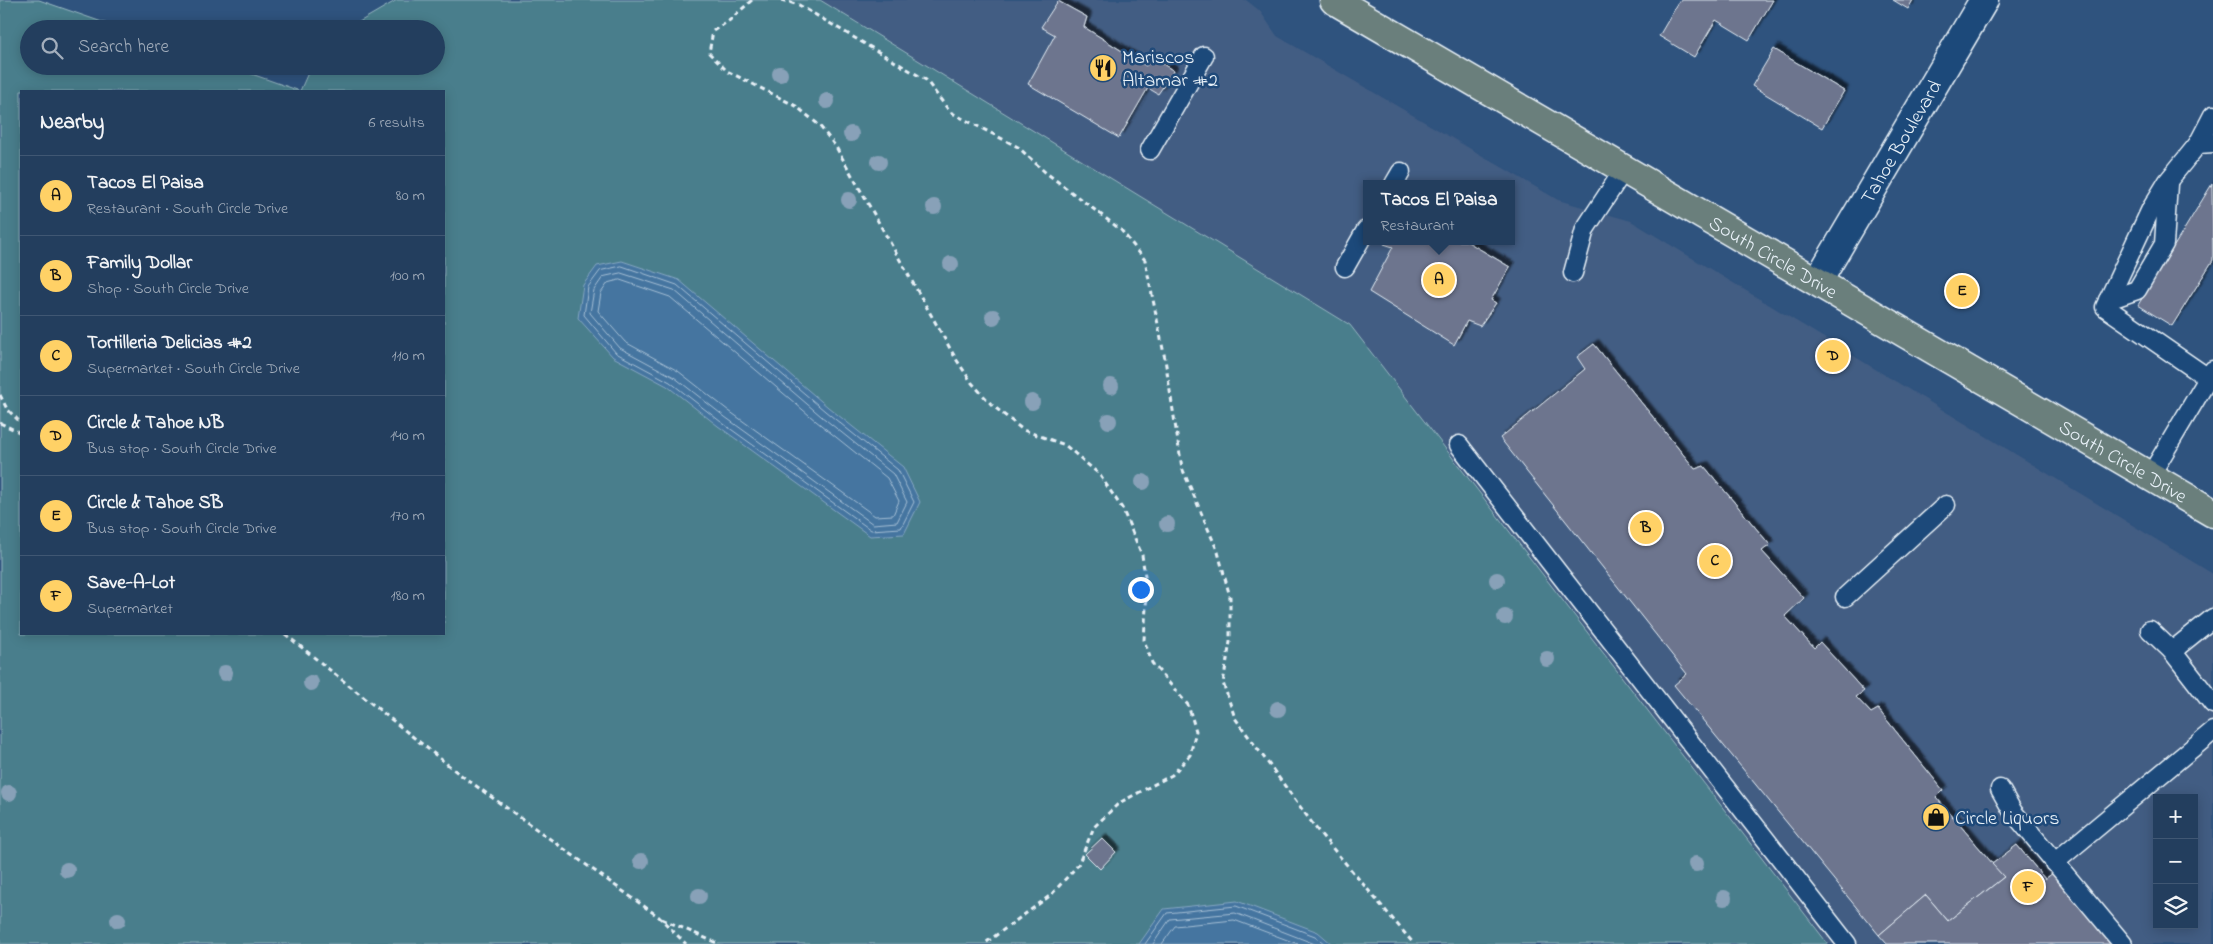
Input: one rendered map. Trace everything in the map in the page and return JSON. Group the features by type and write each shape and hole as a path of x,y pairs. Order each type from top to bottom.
{"main road":[{"name":"South Circle Drive","path":"1334,0 2213,513"}],"street":[{"name":"Tahoe Boulevard","path":"1818,281 1984,0"}],"lane":[{"path":"1150,150 1204,56"},
{"path":"2150,476 2210,374 2105,307 2151,209 2168,181 2205,144 2213,115"},
{"path":"1573,273 1585,230 1624,168"},
{"path":"2108,300 2137,290 2164,244 2168,181"},
{"path":"1345,267 1363,235"},
{"path":"1460,445 1847,944"},
{"path":"1845,597 1946,505"},
{"path":"2172,651 2213,618"},
{"path":"2150,630 2172,651 2213,704"},
{"path":"2054,863 2213,731"},
{"path":"2000,789 2012,812 2123,944"}],"path":[{"path":"752,0 730,20 713,31 709,53 726,71 796,106 819,125 836,147 972,383 992,405 1023,430 1065,446 1099,474 1122,508 1142,555 1147,590 1144,640 1152,663 1188,705 1196,731 1190,755 1172,775 1119,803 1094,827 1078,865 1051,895 984,944"},
{"path":"781,0 799,5 926,80 950,112 1018,147 1045,172 1121,230 1145,260 1165,359 1182,468 1218,552 1230,597 1230,642 1223,683 1235,718 1318,831 1414,944"},
{"path":"0,395 7,409 20,422"},
{"path":"0,423 20,433"},
{"path":"286,635 458,773 659,918 686,944"},
{"path":"659,918 719,944"}],"shaded area":[{"path":"820,0 1246,0 1260,11 1277,36 1558,200 1631,221 2213,574 2213,944 1828,944 1350,325"}],"green space":[{"path":"0,0 39,0 96,20 20,20 20,75 255,75 297,90 20,90 20,635 445,635 445,90 300,90 307,75 445,75 445,20 363,20 397,0 820,0 1350,325 1828,944 0,944"}],"water":[{"path":"622,261 679,280 828,407 903,467 920,502 904,534 870,536 718,426 667,386 613,357 578,318 583,285 597,266"},
{"path":"1237,901 1318,932 1332,944 1139,944 1164,909"}],"building":[{"path":"1680,0 1773,0 1749,40 1716,20 1694,57 1659,36"},
{"path":"1893,0 1913,0 1908,9"},
{"name":"Mariscos Altamar #2","path":"1058,1 1087,17 1084,27 1146,66 1150,56 1174,71 1158,94 1148,88 1119,138 1028,84 1055,35 1041,27"},
{"path":"1774,49 1844,91 1822,128 1752,86"},
{"path":"2212,184 2213,260 2172,326 2138,305"},
{"path":"1387,245 1473,245 1510,267 1491,300 1496,303 1480,326 1467,321 1454,345 1369,292 1393,247"},
{"path":"1594,344 1695,469 1704,466 1770,545 1762,551 1804,598 1785,616 1814,648 1820,642 1864,691 1856,697 1871,713 1878,709 1943,790 1936,797 2004,877 1948,921 1926,895 1879,935 1674,685 1687,674 1500,438 1585,369 1577,357"},
{"path":"1102,838 1116,852 1100,869 1085,854"},
{"path":"2017,845 2045,879 2053,873 2112,944 1887,944 1879,935 1926,895 1948,921 2004,877 1992,864"}],"place":[{"name":"Mariscos Altamar #2","path":"1103,68"},
{"name":"Tacos El Paisa","path":"1439,280"},
{"name":"Circle & Tahoe SB","path":"1962,291"},
{"name":"Circle & Tahoe NB","path":"1833,356"},
{"name":"Family Dollar","path":"1646,528"},
{"name":"Tortilleria Delicias #2","path":"1715,561"},
{"name":"Circle Liquors","path":"1936,817"},
{"name":"Save-A-Lot","path":"2028,887"}]}
